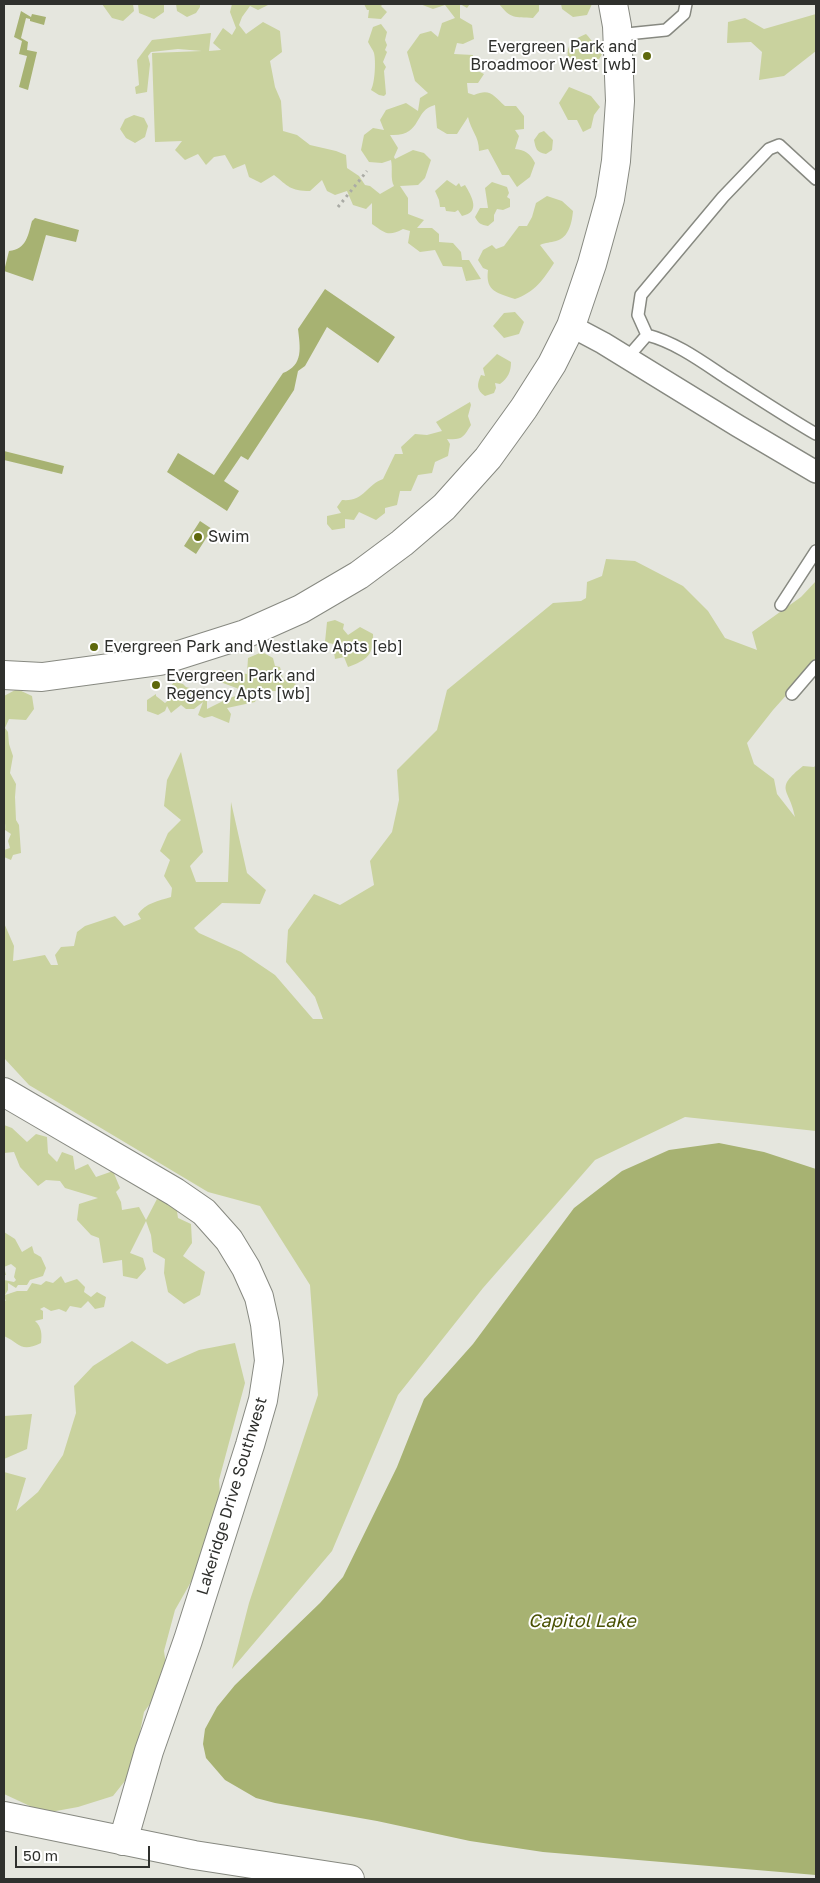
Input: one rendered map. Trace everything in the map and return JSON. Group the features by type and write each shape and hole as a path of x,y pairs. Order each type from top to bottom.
{"street":[{"path":"4,675 42,676 160,661 245,634 301,609 359,575 402,543 444,507 488,458 524,408 552,364 571,326 592,264 610,199 616,161 620,101 617,35 613,4"},
{"path":"571,326 816,472"},
{"name":"Lakeridge Drive Southwest","path":"4,1092 175,1192 204,1212 229,1240 246,1268 259,1297 265,1324 269,1361 263,1400 188,1640 149,1751 123,1840"},
{"path":"4,1816 241,1864 350,1879"}],"lane":[{"path":"617,35 666,30 684,14 686,4"},
{"path":"647,335 638,315 640,295 723,197 769,149 779,145 816,179"},
{"path":"627,358 647,335"},
{"path":"647,335 657,337 695,357 816,434"},
{"path":"781,605 816,552"},
{"path":"792,694 816,666"}],"path":[{"path":"338,206 367,171"}],"shaded area":[{"path":"102,4 133,4 134,11 123,21 112,18"},
{"path":"138,4 164,4 164,12 154,19 139,13"},
{"path":"176,4 200,4 200,7 196,13 187,17 177,11"},
{"path":"232,4 270,4 258,10 250,6 239,25 246,34 263,22 280,31 282,52 270,61 275,87 281,101 283,131 297,135 310,145 346,155 347,168 359,176 365,185 370,186 380,194 394,186 391,160 382,163 369,162 361,150 364,135 373,128 384,130 380,120 386,110 406,103 418,111 420,98 428,93 415,81 407,52 420,34 431,31 438,37 442,23 455,18 445,5 433,9 420,4 460,4 460,18 472,25 474,39 463,44 457,43 454,54 473,55 474,69 484,74 478,83 467,83 468,93 474,95 484,92 491,94 505,106 516,106 524,116 524,129 515,130 519,136 515,149 527,153 535,163 530,177 517,187 509,175 502,175 488,149 479,151 478,141 468,117 457,134 447,134 437,128 435,105 423,112 413,128 408,132 390,135 398,148 395,159 413,150 424,153 431,160 425,178 418,185 400,186 408,198 408,214 424,220 417,228 432,228 439,234 439,242 453,243 461,252 462,260 469,260 481,279 466,281 462,267 443,266 435,250 420,252 408,243 410,231 403,229 394,233 387,233 380,230 372,224 372,203 366,209 353,205 347,191 335,195 327,191 322,180 310,191 294,189 274,175 261,183 249,177 245,164 233,169 225,155 214,157 206,165 198,154 185,160 175,150 182,141 155,142 152,53 202,51 178,49 151,52 148,56 150,64 147,92 136,94 135,87 139,85 137,60 152,40 211,33 209,51 221,50 213,43 223,28 232,35 236,28 230,12"},
{"path":"364,4 383,4 381,6 387,12 381,19 368,18 369,10 367,10"},
{"path":"460,4 470,4 467,8"},
{"path":"499,4 539,4 539,11 533,18 517,17 510,15"},
{"path":"561,4 592,4 587,15 573,17 562,9"},
{"path":"816,14 816,51 784,76 759,80 762,52 751,42 727,43 728,22 745,18 764,29"},
{"path":"381,24 387,32 385,50 387,52 383,62 386,67 384,71 386,94 384,96 371,90 375,61 374,53 368,42 373,27"},
{"path":"586,34 602,54 597,63 584,71 569,64 568,48 576,39"},
{"path":"569,87 591,96 600,107 594,115 591,128 583,132 577,120 568,120 559,103"},
{"path":"134,115 144,118 148,126 145,137 135,143 126,138 120,129 125,119"},
{"path":"544,131 553,140 552,150 546,154 537,150 534,140 539,133"},
{"path":"447,180 456,186 459,183 461,187 465,185 473,203 473,208 468,214 462,216 458,210 455,212 446,211 445,207 440,207 435,191"},
{"path":"492,182 507,187 510,207 503,210 497,209 494,221 488,226 477,221 475,217 480,208 488,208 485,188"},
{"path":"547,196 562,201 573,211 571,225 564,237 540,245 554,263 538,285 528,293 515,299 498,293 489,283 488,270 483,268 478,260 483,250 492,245 496,249 504,246 519,226 527,226 536,203"},
{"path":"515,312 524,322 519,334 504,338 493,326 504,313"},
{"path":"497,354 511,362 510,372 500,384 495,383 494,393 485,396 478,387 479,381 481,375 485,376 483,368"},
{"path":"470,402 468,416 471,425 462,437 447,439 450,444 448,456 435,462 432,473 418,475 411,491 400,491 397,505 385,508 385,513 376,520 359,512 354,520 345,519 345,528 332,530 327,524 327,516 341,513 337,507 342,500 349,500 360,496 383,479 395,454 403,454 401,447 415,434 427,435 442,431 436,422"},
{"path":"606,559 635,561 683,586 708,611 725,638 757,650 752,632 801,597 816,581 816,662 773,710 747,743 754,764 774,779 777,794 795,817 786,790 788,780 803,766 814,767 816,765 816,1131 685,1117 595,1160 483,1288 398,1395 332,1551 232,1669 249,1603 318,1395 310,1285 260,1206 208,1192 29,1085 4,1058 4,923 14,946 13,961 45,955 51,965 58,965 55,955 61,947 74,946 77,932 85,926 115,916 124,926 141,919 138,914 149,905 171,897 172,888 164,876 170,860 160,851 168,833 181,820 164,806 167,780 181,752 203,852 190,866 196,882 228,882 231,802 247,873 266,890 260,904 222,903 194,928 199,933 241,952 275,975 313,1019 323,1019 315,997 286,962 288,930 314,894 340,905 374,885 370,861 392,832 399,800 397,770 437,730 447,690 553,603 581,601 586,598 587,582 602,576"},
{"path":"335,620 344,624 343,629 348,635 360,627 373,634 371,652 365,659 348,667 344,657 335,659 334,652 337,645 325,642 327,622"},
{"path":"262,652 273,658 275,666 280,667 283,679 296,684 288,693 260,690 255,702 227,708 231,714 229,723 212,716 204,718 198,715 203,702 194,709 186,709 181,705 171,713 167,706 165,711 158,715 147,711 147,700 156,694 165,703 171,698 167,691 174,682 207,692 207,709 229,698 243,694 239,689 215,680 222,670 247,674 248,658"},
{"path":"17,689 32,696 34,709 26,720 9,719 5,728 8,732 13,756 10,773 16,784 16,820 19,825 21,853 13,855 11,860 4,857 4,850 10,848 8,841 11,834 5,830 4,815 4,696"},
{"path":"4,1125 12,1128 27,1142 36,1134 47,1137 48,1153 57,1162 62,1152 73,1156 75,1170 88,1164 96,1177 113,1171 120,1188 116,1192 121,1202 122,1210 139,1207 146,1220 157,1199 176,1205 178,1218 191,1224 192,1243 183,1256 205,1272 200,1295 184,1304 168,1292 164,1273 165,1259 153,1252 151,1235 146,1221 130,1253 143,1258 146,1269 137,1279 123,1276 122,1260 103,1263 99,1238 91,1235 77,1220 79,1204 98,1198 65,1188 60,1181 46,1180 38,1186 20,1167 14,1152 4,1153"},
{"path":"4,1232 15,1239 22,1252 32,1246 34,1253 41,1257 46,1268 43,1276 30,1280 27,1285 18,1285 16,1288 8,1283 8,1290 5,1295 17,1291 27,1291 32,1283 41,1285 46,1281 53,1283 61,1276 65,1283 77,1279 85,1287 84,1292 91,1297 97,1292 106,1297 104,1307 95,1309 88,1301 81,1308 70,1306 66,1312 59,1309 51,1311 44,1307 40,1309 43,1311 43,1319 35,1321 41,1331 41,1343 34,1346 21,1346 4,1336 4,1302 6,1300 4,1299 4,1280 14,1282 16,1280 14,1277 16,1268 11,1264 4,1267"},
{"path":"132,1341 167,1364 199,1350 235,1343 245,1383 219,1480 221,1508 200,1566 175,1610 164,1651 168,1679 144,1712 132,1772 113,1796 78,1807 45,1813 4,1794 4,1472 26,1478 16,1511 38,1492 63,1455 76,1413 74,1386 93,1366"},
{"path":"32,1414 27,1449 4,1459 4,1416"}],"water":[{"path":"21,11 31,17 32,14 46,17 44,25 26,18 21,38 28,42 27,50 37,52 28,90 19,87 27,56 19,54 22,41 14,37"},
{"path":"35,218 79,230 76,242 46,235 33,281 4,271 9,251 15,250 23,244"},
{"path":"325,289 395,337 378,363 327,327 305,366 298,371 294,390 248,460 241,456 224,481 239,491 227,511 167,472 178,453 214,475 283,373 290,370 298,360 300,349 298,329"},
{"path":"4,451 64,466 62,474 4,460"},
{"name":"Swim","path":"200,521 212,529 196,554 184,546"},
{"name":"Capitol Lake","path":"719,1143 764,1152 816,1169 816,1875 543,1852 470,1841 377,1821 275,1803 256,1798 225,1780 206,1758 203,1744 205,1729 217,1707 235,1685 320,1603 343,1577 397,1467 424,1399 473,1344 574,1208 622,1171 669,1150"}],"place":[{"name":"Evergreen Park and Broadmoor West [wb]","path":"647,56"},
{"name":"Swim","path":"198,537"},
{"name":"Evergreen Park and Westlake Apts [eb]","path":"94,647"},
{"name":"Evergreen Park and Regency Apts [wb]","path":"156,685"}]}
